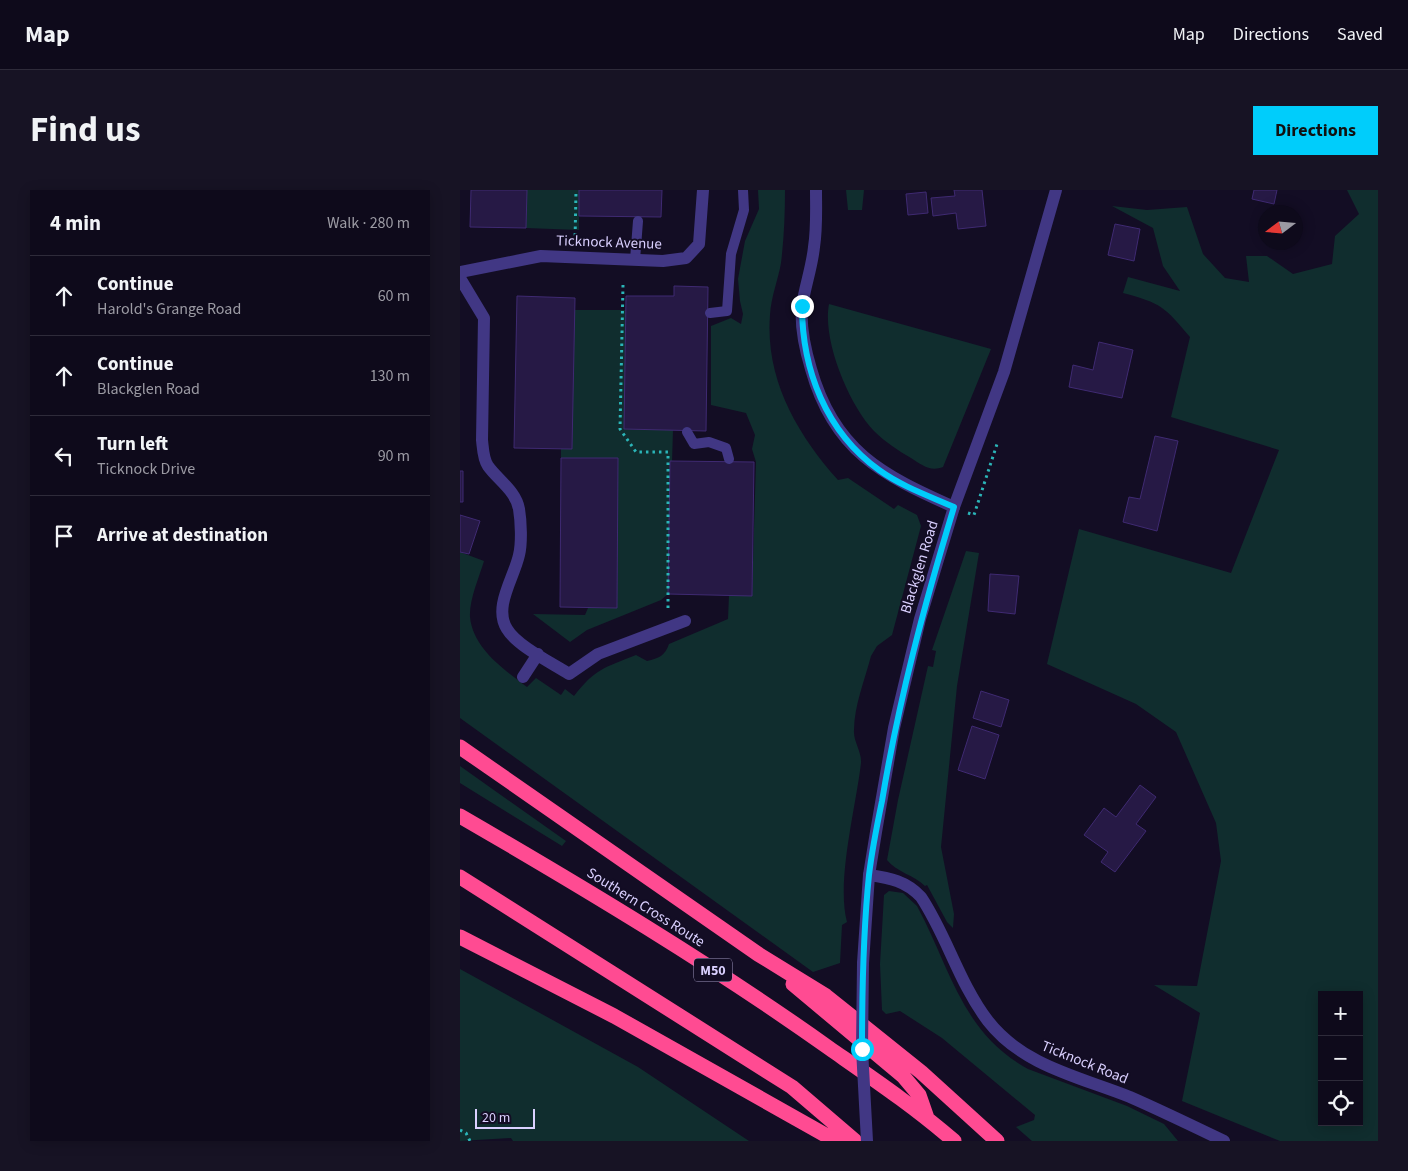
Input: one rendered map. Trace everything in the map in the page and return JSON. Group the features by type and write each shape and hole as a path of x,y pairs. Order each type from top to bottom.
{"highway":[{"path":"460,747 575,828 656,880 758,954 903,1076 919,1095 927,1118"},
{"name":"Southern Cross Route","path":"460,816 598,897 775,1010 927,1118 954,1141"},
{"path":"460,878 792,1087 855,1141"},
{"path":"460,937 614,1016 836,1141"},
{"path":"758,954 826,996 921,1072 997,1141"}],"street":[{"name":"Ticknock Avenue","path":"460,272 541,256 635,260 686,258 699,244 703,190"},
{"path":"816,190 814,248 802,306 802,333 812,373 823,405 839,429 865,459 895,480 954,507"},
{"name":"Blackglen Road","path":"867,1141 862,1049 863,963 869,874 894,728 921,613 954,507 1004,372 1056,190"},
{"path":"460,278 484,318 482,440 484,458 488,466 504,482 519,508 519,554 503,604 503,617 507,629 516,640 569,674 598,654 685,622"},
{"path":"523,677 538,654"},
{"name":"Ticknock Road","path":"869,874 900,880 912,886 921,897 974,1002 989,1022 1012,1046 1039,1062 1130,1097 1224,1141"}],"lane":[{"path":"710,313 728,312 732,254 744,210 744,190"},
{"path":"635,260 638,221"},
{"path":"687,432 694,444 709,442 726,448 730,459"}],"path":[{"path":"575,257 576,190"},
{"path":"623,285 620,429 636,452 668,452 667,600 670,626"},
{"path":"460,1130 466,1133 470,1141"}],"green space":[{"path":"527,190 579,190 579,230 526,228"},
{"path":"758,190 785,190 782,254 770,315 770,339 773,361 787,404 809,444 838,480 848,478 894,509 898,505 917,515 921,526 892,635 877,646 871,656 854,721 854,734 861,763 845,865 844,905 847,922 842,925 840,963 813,972 460,718 460,552 484,561 473,596 470,617 472,628 484,649 500,666 527,687 536,678 561,695 565,689 574,696 588,680 601,670 636,655 647,661 658,657 666,651 669,644 728,619 729,595 752,595 756,462 752,449 755,435 746,413 711,405 711,326 731,318 741,324 743,314 738,279 745,241 759,209"},
{"path":"846,190 864,190 862,210 848,210"},
{"path":"1347,190 1378,190 1378,1141 1280,1141 1182,1101 1200,1013 1154,985 1197,986 1221,861 1216,823 1176,732 1136,704 1047,664 1079,529 1231,573 1279,450 1171,417 1190,337 1168,313 1154,303 1123,293 1128,277 1180,291 1163,266 1153,228 1112,206 1147,210 1187,207 1203,254 1225,278 1249,282 1246,256 1267,256 1293,274 1332,264 1335,236 1359,214"},
{"path":"829,304 991,349 943,467 934,469 919,463 883,439 865,420 855,405 839,371 830,335"},
{"path":"574,310 626,310 624,429 673,430 668,594 661,600 587,630 570,642 533,614 585,615 588,608 617,608 618,458 561,458 561,449 572,449"},
{"path":"966,551 979,553 957,686 941,847 954,914 953,928 947,922 927,885 925,886 895,868 887,860 898,800 928,666 933,667 936,651 932,650"},
{"path":"460,766 566,841 562,846 460,783"},
{"path":"889,891 903,893 917,906 949,976 972,1018 987,1037 1005,1054 1028,1069 1127,1106 1164,1124 1178,1141 1032,1141 1016,1127 1034,1120 1035,1115 942,1038 900,1011 886,1014 882,1010 880,964 884,895"},
{"path":"460,969 638,1067 749,1141 513,1141 511,1138 460,1141"}],"building":[{"path":"471,190 527,190 526,228 470,227"},
{"path":"579,190 662,190 661,217 579,216"},
{"path":"954,190 982,190 986,226 958,229 956,213 933,216 931,198 955,196"},
{"path":"1254,190 1277,190 1274,204 1252,199"},
{"path":"926,192 928,213 908,215 906,194"},
{"path":"1115,224 1140,229 1134,261 1108,255"},
{"path":"674,286 708,287 706,431 624,429 626,296 674,296"},
{"path":"517,296 575,298 572,449 514,448"},
{"path":"1099,342 1133,350 1122,398 1069,387 1073,365 1093,370"},
{"path":"1155,436 1178,441 1157,531 1123,522 1129,497 1140,499"},
{"path":"561,458 618,458 617,608 560,607"},
{"path":"670,461 754,462 752,596 668,594"},
{"path":"460,471 463,471 463,502 460,502"},
{"path":"460,515 480,521 469,554 460,552"},
{"path":"990,574 1019,576 1015,614 988,611"},
{"path":"981,691 1009,700 1001,727 973,718"},
{"path":"972,726 999,735 985,779 958,770"},
{"path":"1140,785 1156,797 1136,824 1146,831 1115,872 1101,862 1108,852 1084,835 1104,808 1116,817"}],"route":[{"path":"802,306 802,333 807,358 816,388 833,422 850,444 880,471 895,480 954,507 916,634 894,728 876,832 869,874 863,963 862,1049"}]}
